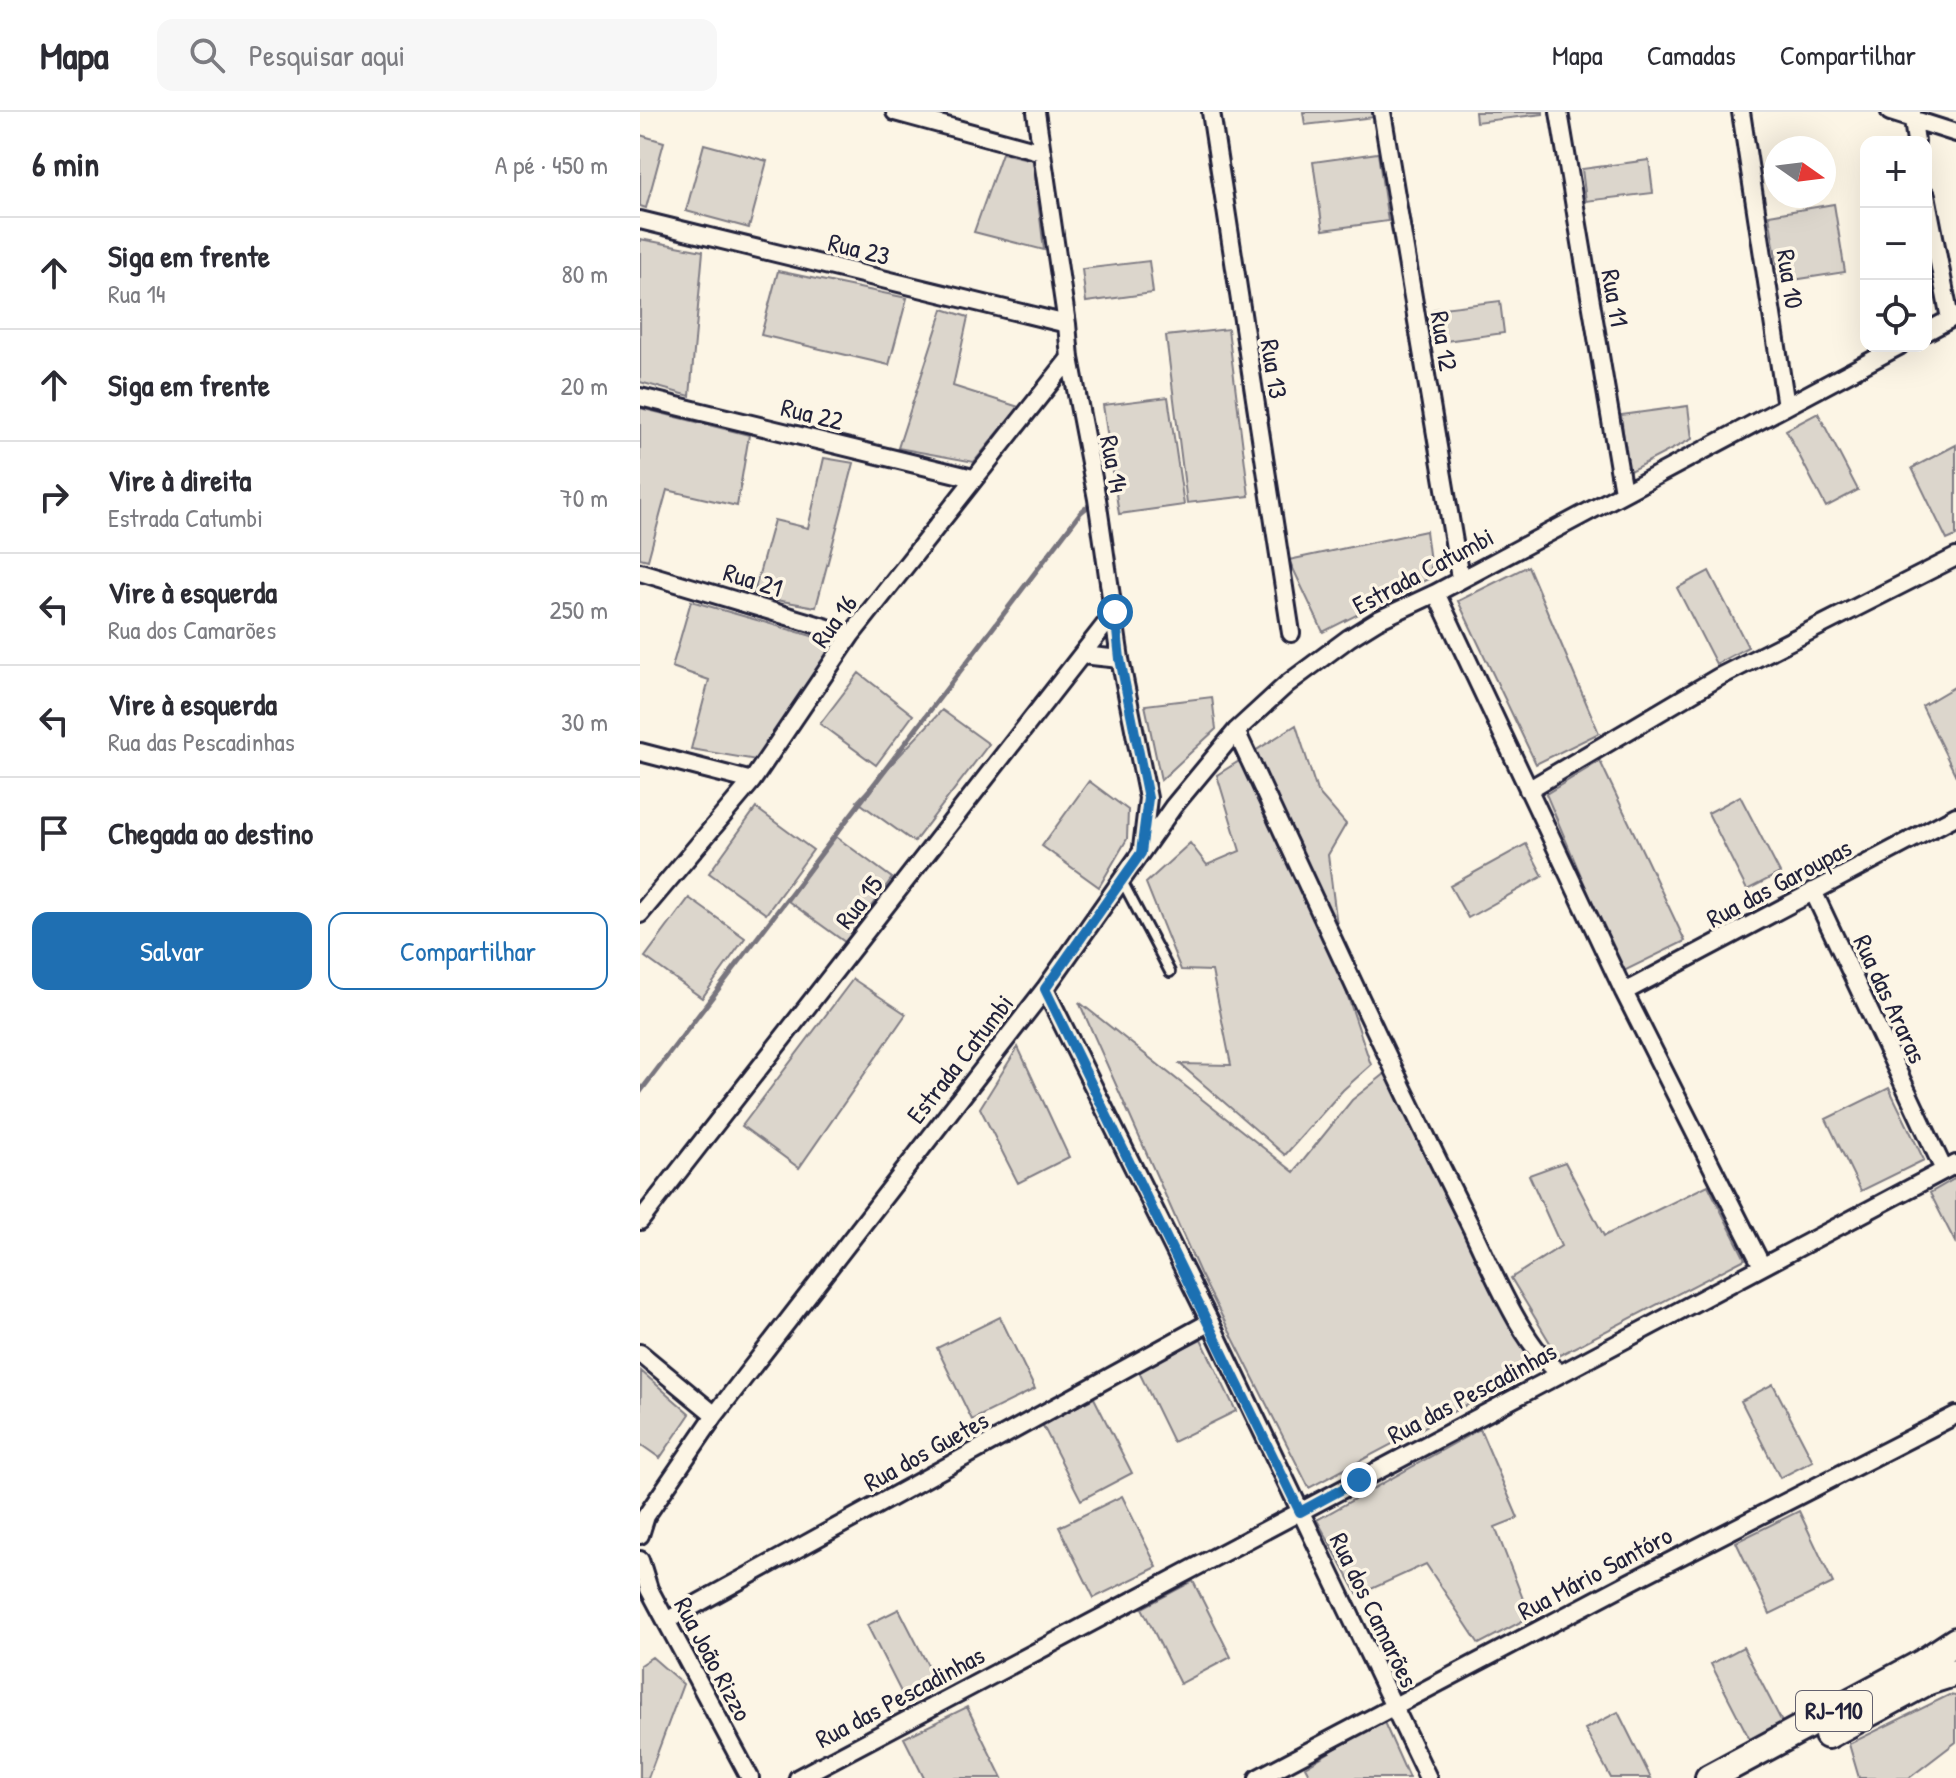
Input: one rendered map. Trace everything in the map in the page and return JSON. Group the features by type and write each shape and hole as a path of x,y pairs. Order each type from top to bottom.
{"main road":[{"name":"RJ-110","path":"1747,1778 1888,1692 1956,1641"},
{"name":"RJ-110","path":"1709,1778 1888,1692 1956,1672"}],"street":[{"path":"895,112 1042,152"},
{"name":"Rua 14","path":"1036,112 1070,358 1097,499 1120,659 1148,798 1141,853"},
{"name":"Rua 13","path":"1211,112 1291,633"},
{"name":"Rua 12","path":"1382,112 1460,578"},
{"name":"Rua 11","path":"1559,112 1623,492"},
{"name":"Rua 10","path":"1741,112 1786,406"},
{"path":"1890,112 1911,115 1956,133"},
{"path":"1911,115 1915,136"},
{"path":"1929,208 1953,317 1932,329"},
{"name":"Rua 23","path":"640,220 1067,324"},
{"name":"Estrada Catumbi","path":"640,1535 646,1516 715,1415 1045,989 1173,807 1236,731 1287,684 1378,620 1436,593 1888,352"},
{"name":"Rua 16","path":"640,914 752,781 851,635 1070,358"},
{"name":"Rua 22","path":"640,397 973,478"},
{"path":"1528,790 1719,677 1956,557"},
{"name":"Rua 21","path":"640,572 851,635"},
{"path":"1436,593 1624,992 1762,1266"},
{"name":"Rua 15","path":"640,1221 1115,612"},
{"path":"1082,655 1120,659"},
{"path":"1236,731 1431,1147 1504,1293 1528,1337 1554,1369 1561,1373"},
{"path":"640,752 752,781"},
{"path":"1148,798 1173,807"},
{"name":"Rua das Garoupas","path":"1624,992 1956,816"},
{"name":"Rua das Araras","path":"1813,891 1950,1167"},
{"name":"Rua dos Camarões","path":"1045,989 1210,1322 1428,1778"},
{"name":"Rua das Pescadinhas","path":"798,1778 1950,1167"},
{"name":"Rua dos Guetes","path":"666,1621 1210,1322"},
{"path":"640,1353 715,1415"},
{"name":"Rua Mário Santóro","path":"1258,1778 1956,1415"},
{"name":"Rua João Rizzo","path":"640,1560 649,1589 750,1778"}],"lane":[{"path":"1122,880 1170,972"}],"shaded area":[{"path":"1303,112 1373,112 1375,117 1305,125"},
{"path":"1475,112 1543,112 1543,114 1476,122"},
{"path":"640,135 664,142 646,208 640,206"},
{"path":"704,144 767,161 749,228 686,211"},
{"path":"1002,153 1033,160 1044,250 974,232"},
{"path":"1378,153 1388,221 1323,230 1313,162"},
{"path":"1649,160 1653,193 1586,201 1582,169"},
{"path":"1810,208 1835,208 1845,272 1780,282 1769,215"},
{"path":"640,239 703,251 690,396 640,382"},
{"path":"1149,261 1153,293 1086,302 1082,269"},
{"path":"778,271 907,298 889,365 761,335"},
{"path":"1500,301 1504,333 1438,342 1434,309"},
{"path":"943,309 968,317 953,386 1019,407 974,462 898,448"},
{"path":"1228,329 1249,496 1187,503 1166,336"},
{"path":"1168,397 1184,505 1119,514 1103,405"},
{"path":"1688,406 1692,439 1628,472 1621,415"},
{"path":"640,408 749,435 737,506 667,490 648,560 640,558"},
{"path":"1818,413 1858,490 1826,507 1786,430"},
{"path":"1956,445 1956,536 1947,540 1912,468"},
{"path":"824,458 854,463 816,607 753,596 774,520 808,528"},
{"path":"1426,531 1432,577 1323,632 1289,560"},
{"path":"1528,566 1599,733 1536,764 1458,601"},
{"path":"1709,571 1748,647 1716,664 1677,588"},
{"path":"691,601 836,643 756,760 691,749 709,680 672,667"},
{"path":"859,673 913,715 876,765 820,724"},
{"path":"1956,686 1956,776 1922,706"},
{"path":"1212,697 1216,729 1161,780 1145,705"},
{"path":"942,710 989,744 914,842 857,801"},
{"path":"1296,725 1317,791 1346,824 1328,855 1345,988 1371,1065 1343,1090 1285,1155 1180,1064 1231,1065 1212,971 1181,970 1146,883 1190,843 1207,865 1240,851 1217,775"},
{"path":"1600,761 1685,941 1622,972 1546,794"},
{"path":"1089,781 1128,810 1127,839 1099,887 1042,846"},
{"path":"1740,796 1780,873 1747,890 1708,813"},
{"path":"756,808 813,850 766,914 709,873"},
{"path":"835,836 892,878 845,942 788,901"},
{"path":"1526,844 1543,876 1468,918 1450,886"},
{"path":"689,898 745,938 702,998 645,957"},
{"path":"853,979 906,1014 799,1168 742,1126"},
{"path":"1079,1002 1294,1172 1352,1100 1386,1073 1540,1366 1309,1488 1200,1273"},
{"path":"1018,1047 1069,1157 1018,1183 980,1108"},
{"path":"1889,1088 1924,1160 1861,1191 1826,1119"},
{"path":"1565,1162 1604,1236 1708,1185 1745,1259 1558,1356 1511,1278 1561,1246 1529,1175"},
{"path":"1956,1178 1956,1244 1930,1193"},
{"path":"1000,1317 1035,1389 972,1420 937,1348"},
{"path":"1201,1339 1236,1411 1173,1442 1138,1370"},
{"path":"641,1371 690,1414 660,1458 640,1444"},
{"path":"1773,1384 1813,1461 1780,1478 1741,1401"},
{"path":"1094,1398 1132,1473 1081,1500 1042,1424"},
{"path":"1480,1429 1518,1518 1495,1527 1530,1617 1479,1644 1426,1564 1358,1595 1317,1520"},
{"path":"1122,1496 1157,1567 1094,1598 1059,1527"},
{"path":"1799,1511 1833,1583 1770,1614 1736,1542"},
{"path":"1193,1581 1231,1657 1180,1684 1142,1608"},
{"path":"899,1609 938,1685 906,1702 867,1625"},
{"path":"1743,1647 1783,1724 1750,1740 1711,1664"},
{"path":"652,1657 683,1684 648,1778 640,1778 640,1665"},
{"path":"1949,1695 1956,1696 1956,1742 1909,1778 1859,1778 1849,1744"},
{"path":"967,1707 1002,1778 924,1778 904,1738"},
{"path":"1618,1712 1651,1778 1611,1778 1585,1729"},
{"path":"1383,1720 1409,1778 1311,1778 1305,1767"}],"waterway":[{"path":"640,1092 1081,512 1092,503"}],"route":[{"path":"1115,612 1120,659 1148,798 1141,853 1045,989 1300,1512 1359,1480"}]}
